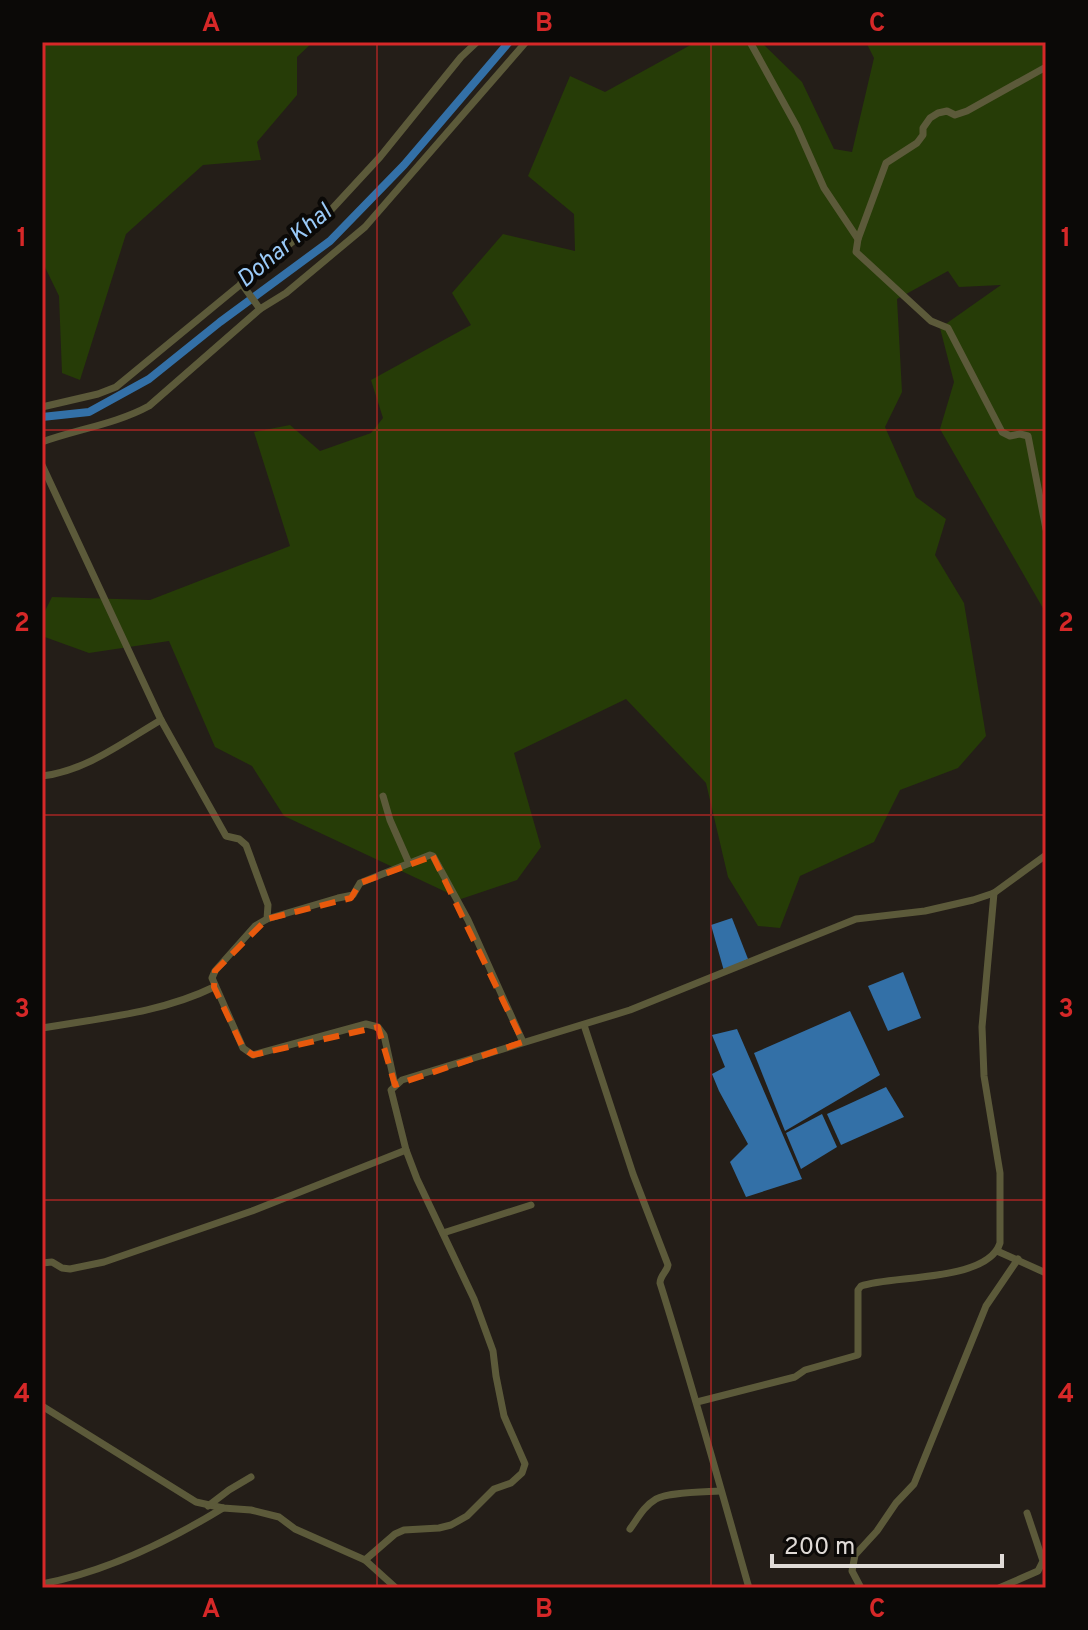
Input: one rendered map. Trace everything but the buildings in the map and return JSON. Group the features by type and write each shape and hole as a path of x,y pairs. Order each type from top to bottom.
{"street":[{"path":"42,407 116,387 331,210 477,42"},
{"path":"42,442 128,417 149,406 259,307 286,293 365,227 526,42"},
{"path":"750,42 797,127 824,188 858,239"},
{"path":"1046,67 967,111 955,115 947,111 930,118 917,143 886,163 856,252 931,321 948,328 1002,432 1010,436 1028,436 1046,529"},
{"path":"241,283 259,307"},
{"path":"42,465 161,720 226,836 239,839 246,845 268,905 267,919"},
{"path":"42,776 67,772 92,761 161,720"},
{"path":"383,796 409,863"},
{"path":"395,1085 384,1035 378,1027 366,1024 253,1055 243,1048 214,987 212,978 215,971 255,926 267,919 338,898 348,898 360,883 430,855 435,859 486,957 523,1042"},
{"path":"365,1560 404,1530 439,1528 467,1516 494,1489 511,1483 522,1473 525,1464 504,1416 493,1351 474,1299 406,1150 391,1090 395,1085 402,1080 630,1010 856,919 925,911 994,893 1046,855"},
{"path":"697,1402 795,1377 805,1370 858,1355 858,1290 861,1286 953,1273 988,1259 997,1251 1000,1243 1000,1173 984,1076 982,1027 994,893"},
{"path":"42,1028 144,1010 201,994 214,987"},
{"path":"584,1025 633,1174 668,1265 660,1283 749,1588"},
{"path":"42,1263 52,1262 70,1269 104,1262 252,1211 406,1150"},
{"path":"443,1233 531,1205"},
{"path":"997,1251 1046,1273"},
{"path":"861,1588 852,1571 855,1555 914,1484 986,1306 1018,1259"},
{"path":"42,1406 196,1502 279,1517 295,1529 365,1560 396,1588"},
{"path":"208,1506 251,1477"},
{"path":"630,1529 646,1507 658,1497 720,1491"},
{"path":"42,1584 91,1570 181,1534 223,1508"},
{"path":"999,1588 1042,1567 1043,1561 1027,1513"}],"highlighted area":[{"path":"433,856 523,1042 395,1085 378,1027 253,1055 243,1048 214,987 215,971 267,919 351,898 360,883"}],"green space":[{"path":"42,42 313,42 297,57 297,95 257,142 261,160 203,165 126,234 80,380 62,373 59,296 42,261"},
{"path":"696,42 761,42 802,82 834,149 852,152 874,58 866,42 1046,42 1046,608 1044,610 940,429 954,382 940,328 1001,285 959,287 948,271 897,299 902,392 885,427 916,497 946,519 935,555 964,603 986,736 958,768 900,790 874,842 800,876 780,928 758,926 728,877 706,783 626,699 514,753 541,847 517,880 461,899 284,816 252,766 215,747 169,641 89,653 42,636 42,617 52,597 150,600 290,546 254,432 290,425 320,451 371,433 383,418 371,380 471,325 452,293 503,234 575,251 574,214 528,176 570,76 605,92"}],"water":[{"path":"732,918 748,959 724,971 711,925"},
{"path":"903,972 921,1018 888,1031 868,986"},
{"path":"850,1011 880,1075 785,1131 754,1053"},
{"path":"737,1029 802,1179 746,1197 730,1162 748,1144 712,1074 725,1067 712,1035"},
{"path":"886,1087 904,1117 841,1145 827,1114"},
{"path":"822,1114 837,1147 801,1169 786,1133"}],"waterway":[{"name":"Dohar Khal","path":"42,417 89,412 149,379 330,241 404,165 509,42"}]}
